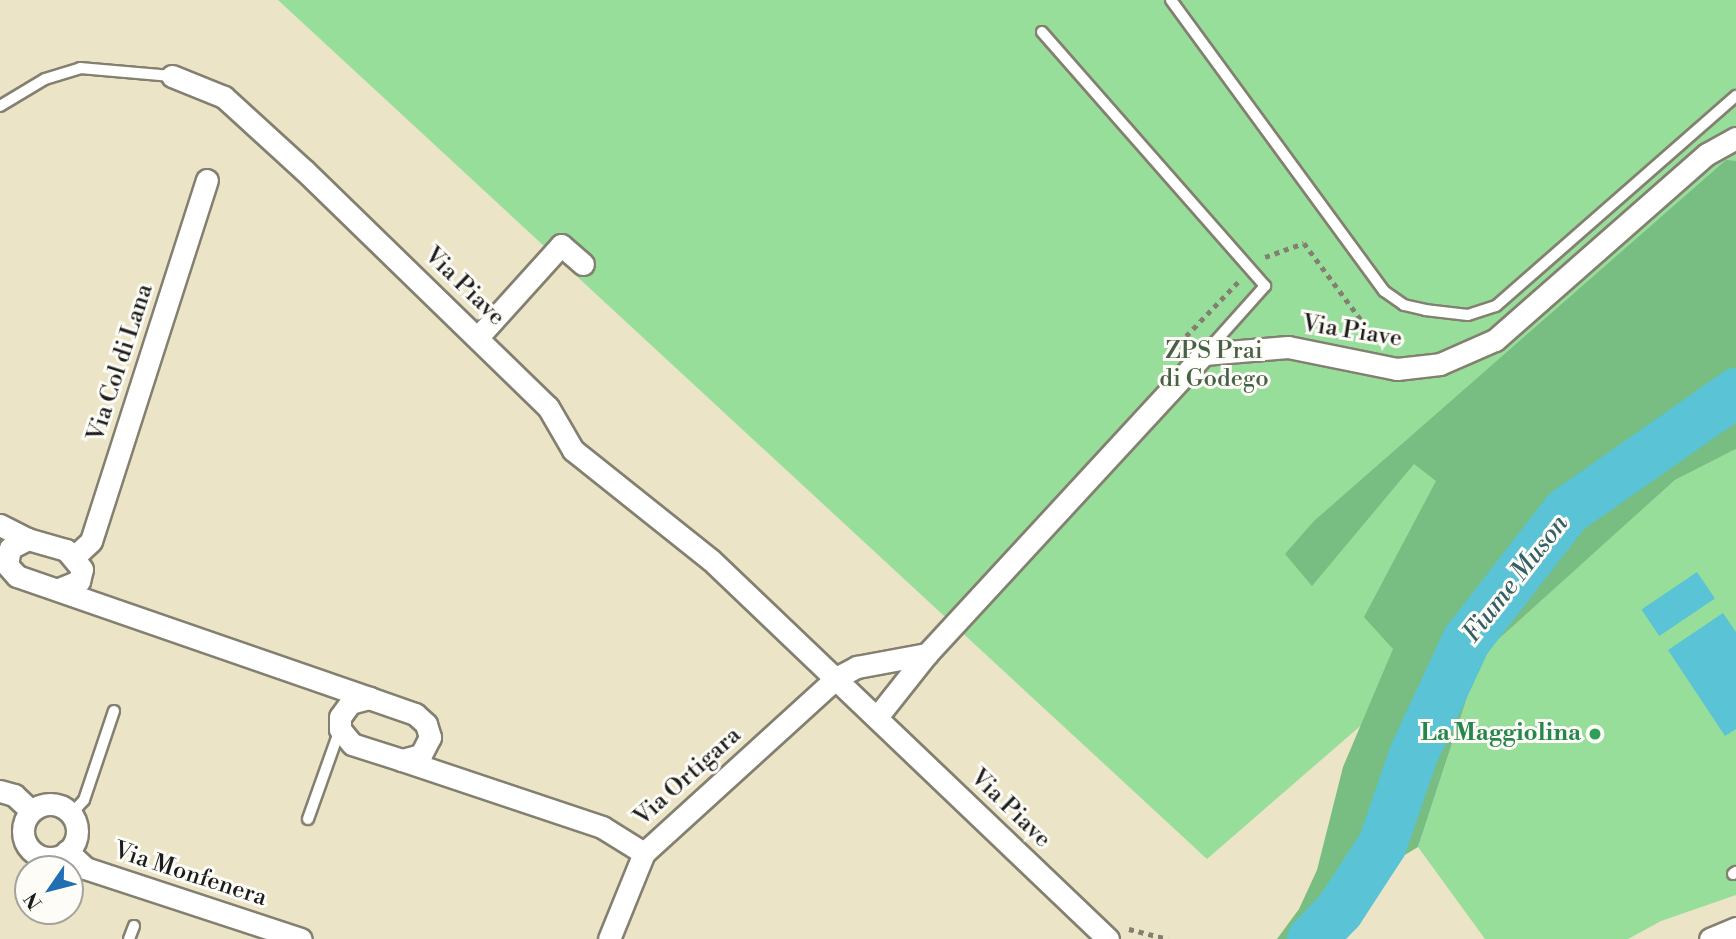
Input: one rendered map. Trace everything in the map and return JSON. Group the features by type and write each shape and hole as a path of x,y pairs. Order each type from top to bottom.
{"street":[{"name":"Via Piave","path":"172,76 224,97 478,337 548,407 573,450 711,560 877,717 1113,932"},
{"name":"Via Piave","path":"1204,354 1288,347 1397,369 1440,364 1495,340 1706,154 1736,138"},
{"name":"Via Col di Lana","path":"74,557 91,541 207,180"},
{"path":"478,337 561,245 583,264"},
{"path":"877,717 930,651 1204,354"},
{"path":"0,525 12,540 66,550 82,569 79,581 93,604"},
{"path":"12,540 7,565 18,576 415,714 426,724 428,746 443,774"},
{"path":"59,589 79,581"},
{"path":"835,678 857,667 930,651"},
{"name":"Via Ortigara","path":"609,939 644,853 835,678"},
{"path":"326,685 340,723 352,744 602,827 644,853"},
{"path":"340,723 350,703 369,698"},
{"path":"402,760 421,755 428,746"},
{"path":"0,791 14,795 31,811"},
{"path":"49,803 71,814 78,834 67,851 45,858 33,852 25,841 23,827 31,811 49,803"},
{"name":"Via Monfenera","path":"67,851 85,868 301,939"},
{"path":"1710,939 1736,928"}],"lane":[{"path":"1171,0 1384,291 1404,305 1425,310 1468,315 1496,306 1736,96"},
{"path":"1042,32 1265,286 1204,354"},
{"name":"Via Piave","path":"0,106 45,79 80,68 172,76"},
{"path":"71,814 84,800 114,711"},
{"path":"308,819 340,723"},
{"path":"129,939 134,926"}],"path":[{"path":"1319,263 1382,349"},
{"path":"1113,932 1168,939"}],"green space":[{"name":"ZPS Prai di Godego","path":"278,0 1736,0 1736,400 1207,859"},
{"path":"1726,160 1736,161 1736,449 1675,480 1481,655 1418,847 1355,885 1327,939 1277,939 1299,909 1317,870 1343,767 1393,649 1364,617 1436,481 1414,464 1312,586 1285,554 1314,521"},
{"name":"La Maggiolina","path":"1736,449 1736,895 1661,921 1628,939 1485,939 1418,847 1481,655 1675,480"}],"water":[{"path":"1697,572 1715,599 1659,636 1641,609"},
{"path":"1723,613 1736,632 1736,729 1725,736 1668,650"}],"waterway":[{"name":"Fiume Muson","path":"1311,939 1339,910 1382,844 1413,754 1466,640 1566,511 1736,392"}],"place":[{"name":"La Maggiolina","path":"1595,734"}]}
